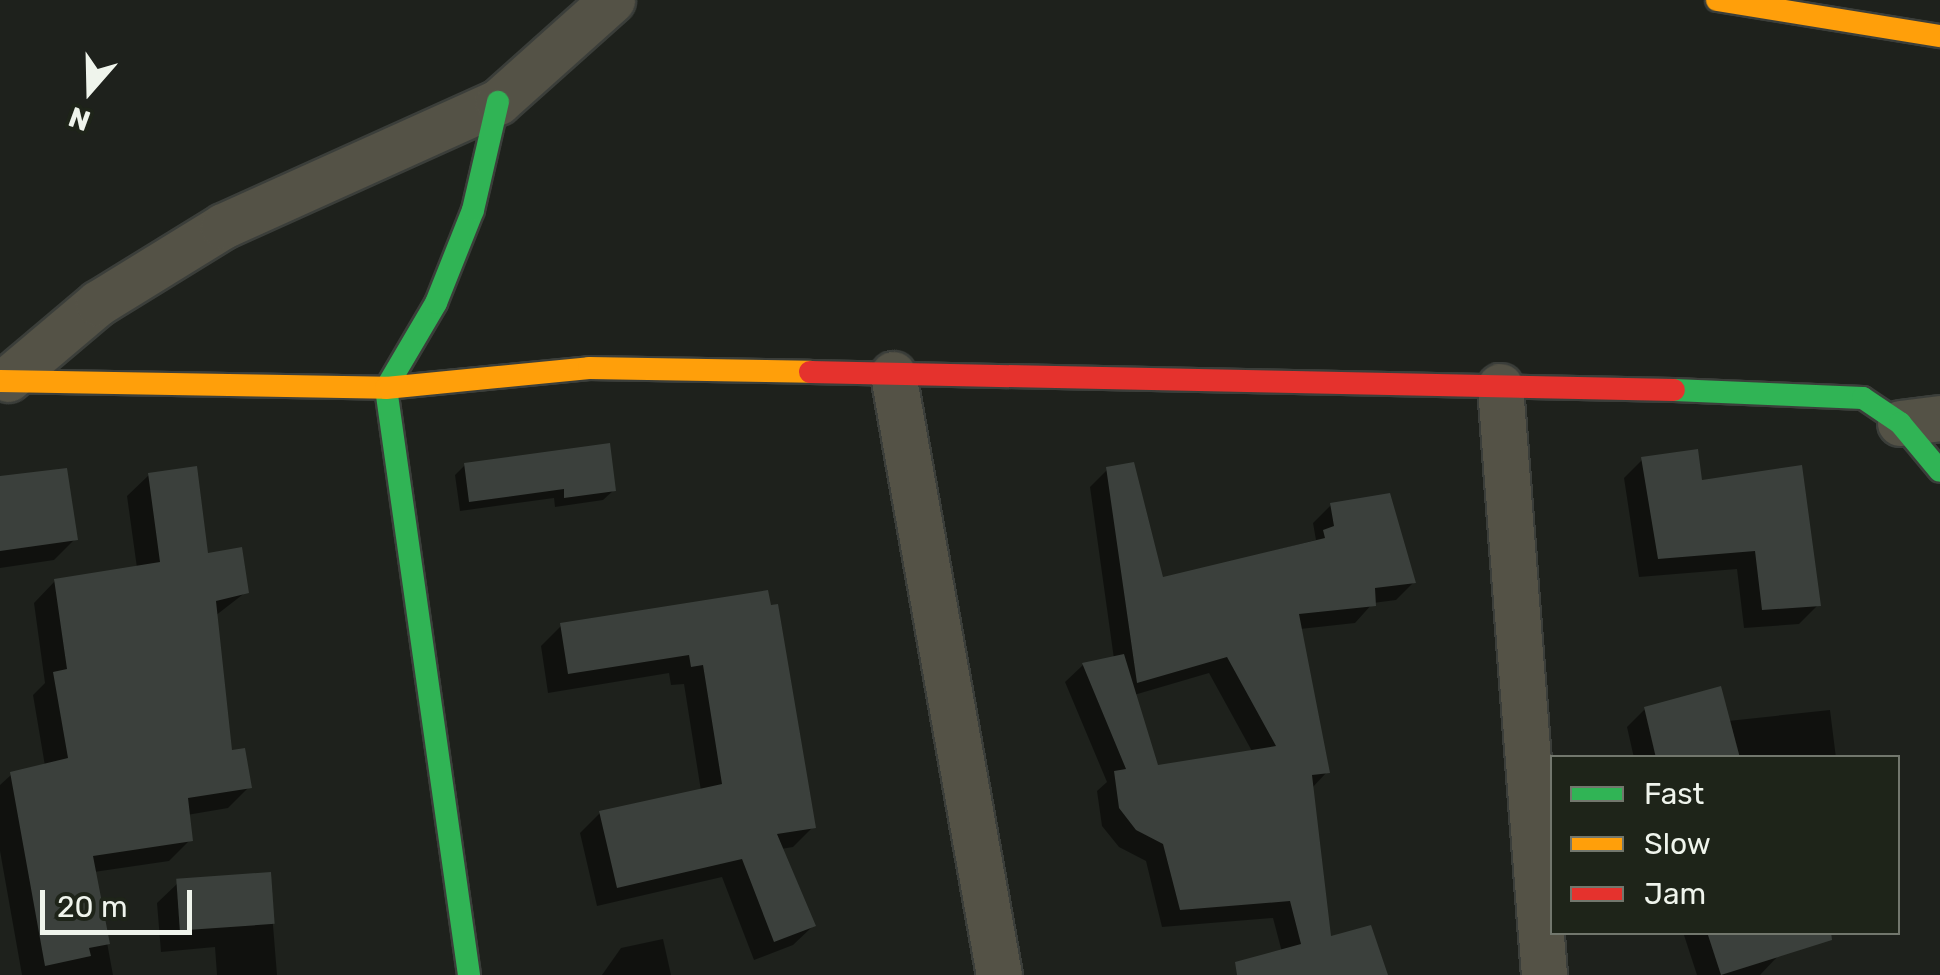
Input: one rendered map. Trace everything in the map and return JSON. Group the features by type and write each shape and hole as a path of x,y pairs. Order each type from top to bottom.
{"street":[{"path":"4,380 98,303 223,226 498,102 612,0"},
{"path":"1717,0 1940,36"},
{"path":"469,975 386,388 436,304 474,210 498,102"},
{"path":"4,380 386,388 589,368 1500,386 1863,398 1920,420 1940,472"},
{"path":"893,374 999,975"},
{"path":"1500,386 1544,975"}],"building":[{"path":"610,443 616,491 564,498 564,489 469,502 464,463"},
{"path":"1698,449 1702,480 1802,465 1821,606 1762,610 1755,551 1658,559 1641,457"},
{"path":"1134,462 1163,577 1325,538 1323,530 1334,526 1330,503 1390,493 1416,583 1375,588 1376,606 1299,614 1330,773 1312,775 1331,936 1371,925 1388,975 1237,975 1235,962 1301,944 1290,901 1180,910 1163,844 1136,830 1119,808 1114,771 1126,769 1082,663 1124,654 1158,765 1276,746 1227,657 1137,683 1106,467"},
{"path":"197,466 208,553 242,547 249,593 216,601 232,750 245,748 252,788 188,798 193,841 93,856 110,944 89,948 91,956 45,966 10,772 68,758 53,672 67,669 54,579 160,562 148,473"},
{"path":"67,468 78,540 0,551 0,476"},
{"path":"768,590 771,605 778,604 816,828 777,834 816,926 774,942 742,859 617,888 599,811 722,784 703,665 691,667 689,655 568,674 560,623"},
{"path":"1721,686 1739,755 1655,755 1644,707"},
{"path":"271,872 275,924 180,931 176,879"},
{"path":"1708,935 1831,935 1832,940 1721,975"}],"traffic: fast":[{"path":"469,975 386,388 436,303 473,210 498,102"},
{"path":"1674,390 1863,398 1900,423 1940,471"}],"traffic: slow":[{"path":"1717,0 1940,36"},
{"path":"0,381 386,388 589,368 810,372"}],"traffic: jam":[{"path":"810,372 1674,390"}]}
